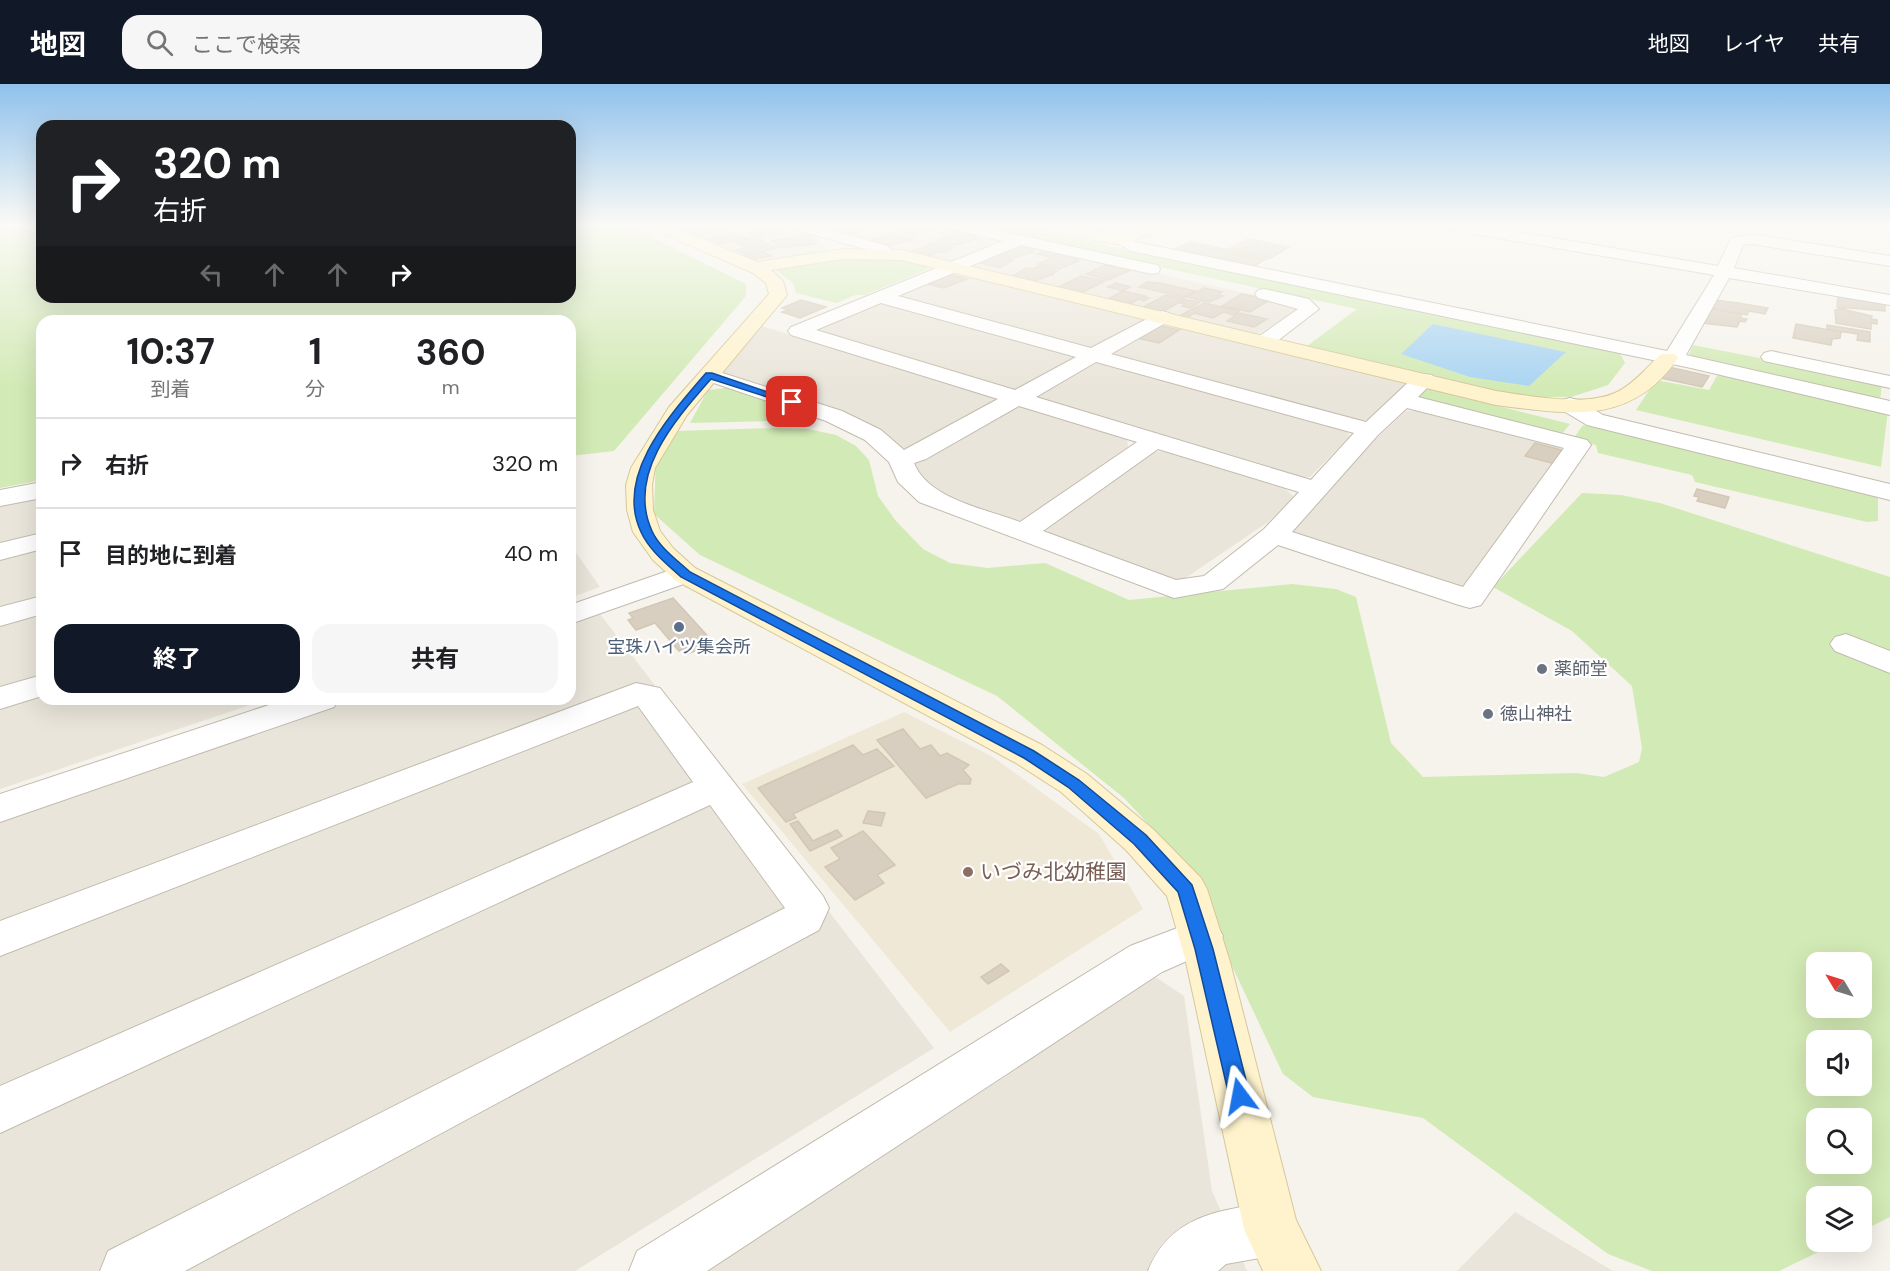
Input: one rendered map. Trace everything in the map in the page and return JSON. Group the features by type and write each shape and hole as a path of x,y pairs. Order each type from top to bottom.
{"street":[{"path":"772,279 776,283 778,295 677,412 644,468 639,485 640,510 646,532 663,554 686,574 1029,754 1074,783 1140,840 1186,889 1201,936 1282,1250 1213,1239 1176,1271"},
{"path":"920,279 798,331 1314,489"},
{"path":"1007,279 1496,398 1570,405 1611,402 1625,397 1645,383 1668,358 1676,354 1720,279"},
{"path":"1291,279 1668,358 1890,408"},
{"path":"1768,279 1890,300"},
{"path":"1245,290 1303,303 1310,309 1265,341"},
{"path":"879,297 1370,430"},
{"path":"900,459 917,454 1162,317"},
{"path":"1684,339 1708,344"},
{"path":"1755,354 1890,382"},
{"path":"709,375 834,416 873,435 900,459 907,477 928,497 1174,590 1213,582 1274,535 1370,430 1424,380"},
{"path":"1274,535 1470,599 1579,445 1403,400"},
{"path":"1570,405 1595,420 1890,492"},
{"path":"1022,533 1154,441"},
{"path":"0,498 36,491"},
{"path":"0,552 36,543"},
{"path":"576,613 686,574"},
{"path":"0,617 36,607"},
{"path":"1846,644 1890,663"},
{"path":"0,698 36,687"},
{"path":"0,939 636,694 648,696 808,908 804,918 128,1271"},
{"path":"0,808 304,705"},
{"path":"0,1110 716,787"},
{"path":"657,1271 1146,959 1201,936"}],"shaded area":[{"path":"932,279 984,279 1140,317 1143,322 1099,348 1081,348 895,295"},
{"path":"1021,279 1183,279 1291,303 1297,307 1295,312 1260,333 1252,334"},
{"path":"872,303 884,303 1072,354 1075,359 1023,390 1003,390 812,331"},
{"path":"1170,324 1400,380 1406,386 1372,420 1351,421 1112,355 1111,352 1157,325"},
{"path":"761,326 997,396 1002,400 913,448 898,448 722,373"},
{"path":"1102,363 1345,429 1350,436 1310,477 1287,478 1034,396 1088,364"},
{"path":"1013,407 1029,407 1127,438 1128,447 1024,520 1008,521 938,495 912,471 914,463"},
{"path":"1420,410 1554,444 1566,452 1466,591 1288,534 1357,457 1406,411"},
{"path":"1148,451 1165,452 1282,486 1294,497 1268,522 1184,579 1163,581 1050,538 1046,527"},
{"path":"36,494 36,705 250,705 0,789 0,502"},
{"path":"576,553 600,587 576,596"},
{"path":"600,614 934,1048 575,1271 0,1271 0,817 331,705 576,705 576,622"},
{"name":"いづみ北幼稚園","path":"904,712 993,757 1099,834 1143,909 950,1032 742,784"},
{"path":"1151,974 1184,996 1212,1191 1247,1271 688,1271"},
{"path":"1515,1212 1613,1271 1457,1271"}],"green space":[{"path":"0,279 36,279 36,303 576,303 576,279 737,279 746,284 746,296 614,451 576,455 576,315 36,315 36,481 0,488"},
{"path":"788,279 903,279 865,295 855,295 837,303 796,293 793,283"},
{"path":"1218,279 1268,279 1620,353 1625,363 1608,385 1571,397 1539,397 1485,392 1307,346 1357,309"},
{"path":"1693,345 1882,382 1880,401 1687,359"},
{"path":"1719,372 1888,410 1881,467 1636,410 1656,380 1709,390"},
{"path":"734,387 794,408 773,421 690,423 708,390"},
{"path":"1422,387 1570,424 1561,435 1411,397"},
{"path":"1583,425 1878,495 1878,521 1867,522 1695,482 1692,475 1598,453 1596,445 1573,439"},
{"path":"808,429 836,435 856,446 869,460 878,496 896,521 923,549 950,563 988,568 1045,563 1129,600 1292,584 1336,589 1356,597 1391,743 1423,777 1576,773 1604,777 1639,762 1642,748 1632,686 1572,631 1493,587 1582,493 1621,495 1660,503 1890,577 1890,1217 1872,1226 1872,1186 1806,1186 1806,1252 1818,1252 1779,1271 1652,1271 1608,1254 1423,1118 1313,1097 1283,1074 1182,860 1124,798 997,696 700,555 654,514 656,456 676,431"}],"water":[{"path":"1433,324 1566,352 1529,386 1470,377 1401,354"}],"building":[{"path":"934,279 966,279 944,288 924,283"},
{"path":"1074,279 1105,281 1081,293 1059,287"},
{"path":"1147,282 1195,291 1184,297 1139,287"},
{"path":"1116,283 1130,287 1123,291 1108,287"},
{"path":"1204,288 1222,292 1218,295 1223,296 1209,302 1187,297"},
{"path":"1123,291 1149,298 1144,301 1139,299 1130,304 1108,299"},
{"path":"1242,294 1271,299 1250,312 1222,306"},
{"path":"1166,295 1185,299 1162,312 1143,307"},
{"path":"1838,296 1885,304 1885,311 1837,307"},
{"path":"801,300 826,307 800,318 782,312 789,310 782,308"},
{"path":"1187,300 1200,302 1190,308 1182,306 1185,304 1181,303"},
{"path":"1714,300 1768,308 1765,314 1749,311 1747,315 1708,308"},
{"path":"1204,303 1239,311 1234,315 1223,312 1213,318 1194,313 1187,318 1179,316"},
{"path":"1709,308 1742,314 1740,318 1747,319 1745,322 1740,321 1737,327 1702,323"},
{"path":"1838,308 1872,316 1871,319 1877,320 1877,324 1871,323 1871,329 1836,323 1835,310"},
{"path":"1239,313 1267,319 1254,327 1227,321"},
{"path":"1796,324 1841,332 1840,338 1832,339 1831,345 1793,338"},
{"path":"1157,325 1179,330 1159,343 1137,338"},
{"path":"1827,325 1870,332 1870,342 1857,340 1858,334 1832,330 1827,328"},
{"path":"1664,366 1709,376 1702,387 1656,377"},
{"path":"1535,443 1565,451 1555,464 1525,456"},
{"path":"1697,489 1729,497 1725,508 1697,501 1699,497 1694,496"},
{"name":"宝珠ハイツ集会所","path":"673,598 714,643 687,654 683,649 679,651 655,623 636,630 628,620 633,618 629,613"},
{"path":"903,729 920,749 931,745 940,756 947,753 969,765 963,770 971,779 970,784 958,784 926,798 877,740"},
{"path":"853,745 863,755 877,749 894,766 793,814 796,818 786,822 758,788"},
{"path":"868,811 885,813 881,826 863,823"},
{"path":"798,821 813,841 837,830 842,836 810,851 790,824"},
{"path":"863,831 895,865 877,875 884,883 855,900 825,867 840,859 831,848"},
{"path":"1001,964 1009,971 988,984 981,977"}],"place":[{"name":"宝珠ハイツ集会所","path":"679,627"},
{"name":"薬師堂","path":"1542,669"},
{"name":"徳山神社","path":"1488,714"},
{"name":"いづみ北幼稚園","path":"968,872"}],"route":[{"path":"792,402 709,375 677,412 644,468 639,485 640,510 646,532 663,554 686,574 1029,754 1074,783 1140,840 1186,889 1201,936 1240,1096"}]}
